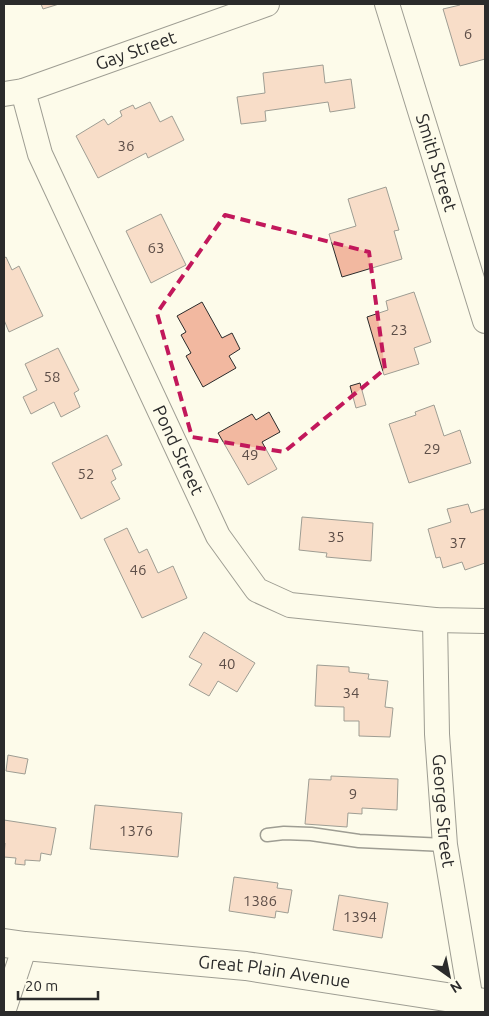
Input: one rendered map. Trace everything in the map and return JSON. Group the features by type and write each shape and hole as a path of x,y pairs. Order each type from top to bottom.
{"main road":[{"name":"Great Plain Avenue","path":"14,944 246,966 478,1002"}],"street":[{"name":"Gay Street","path":"13,92 220,11 267,4"},
{"name":"Smith Street","path":"387,4 485,321"},
{"name":"Pond Street","path":"13,92 218,536 256,590 290,605 435,620 485,621"},
{"name":"George Street","path":"435,620 437,734 445,845 478,1002"},
{"path":"4,1009 14,944"}],"lane":[{"path":"267,835 284,833 311,834 359,841 445,845"}],"highlighted area":[{"path":"225,215 369,252 385,369 284,452 192,437 157,313"}],"building":[{"path":"41,4 59,4 43,9"},
{"path":"460,4 485,4 485,59 460,66 443,9"},
{"path":"323,65 325,83 351,79 355,108 330,112 328,102 265,111 266,121 241,124 237,97 265,93 263,73"},
{"path":"150,102 160,122 172,116 184,140 148,158 146,153 98,178 76,136 104,119 108,125 122,116 120,111 133,105 135,109"},
{"path":"386,187 399,230 394,231 402,259 342,277 329,234 356,226 348,199"},
{"path":"161,214 186,265 151,283 126,231"},
{"path":"6,257 12,270 19,266 43,316 9,332 4,320 4,258"},
{"path":"414,292 431,342 414,348 419,364 384,375 367,317 388,310 386,301"},
{"path":"202,302 222,338 232,333 240,349 229,356 236,368 203,387 186,356 191,353 181,335 186,332 177,316"},
{"path":"58,348 79,390 74,393 80,407 61,417 54,402 31,414 23,397 37,390 25,364"},
{"path":"360,383 366,405 356,408 350,386"},
{"path":"434,405 444,436 460,430 471,463 409,483 389,424 416,415 415,412"},
{"path":"269,412 280,432 262,442 277,469 248,485 218,433 252,414 256,420"},
{"path":"107,435 122,465 112,470 116,479 111,482 120,499 81,519 52,463"},
{"path":"468,504 471,513 484,509 485,563 465,570 462,562 443,568 440,557 436,558 428,529 451,522 447,509"},
{"path":"302,517 373,523 371,561 326,557 327,553 299,550"},
{"path":"127,528 139,553 147,549 158,573 173,566 187,598 142,618 104,539"},
{"path":"204,632 255,663 237,692 218,681 209,696 189,685 202,664 189,657"},
{"path":"317,665 349,667 349,672 369,674 368,679 388,681 385,707 393,708 390,737 359,736 359,721 344,721 344,707 315,706"},
{"path":"8,755 28,759 25,774 6,771"},
{"path":"331,776 398,779 397,810 362,808 362,814 348,813 347,827 305,824 309,779 331,780"},
{"path":"95,805 182,813 178,857 90,849"},
{"path":"4,820 56,828 51,855 41,853 40,861 25,860 25,865 15,864 16,858 4,857"},
{"path":"234,877 278,883 277,888 292,890 288,913 276,911 275,918 229,911"},
{"path":"339,895 388,903 382,938 333,930"}]}
